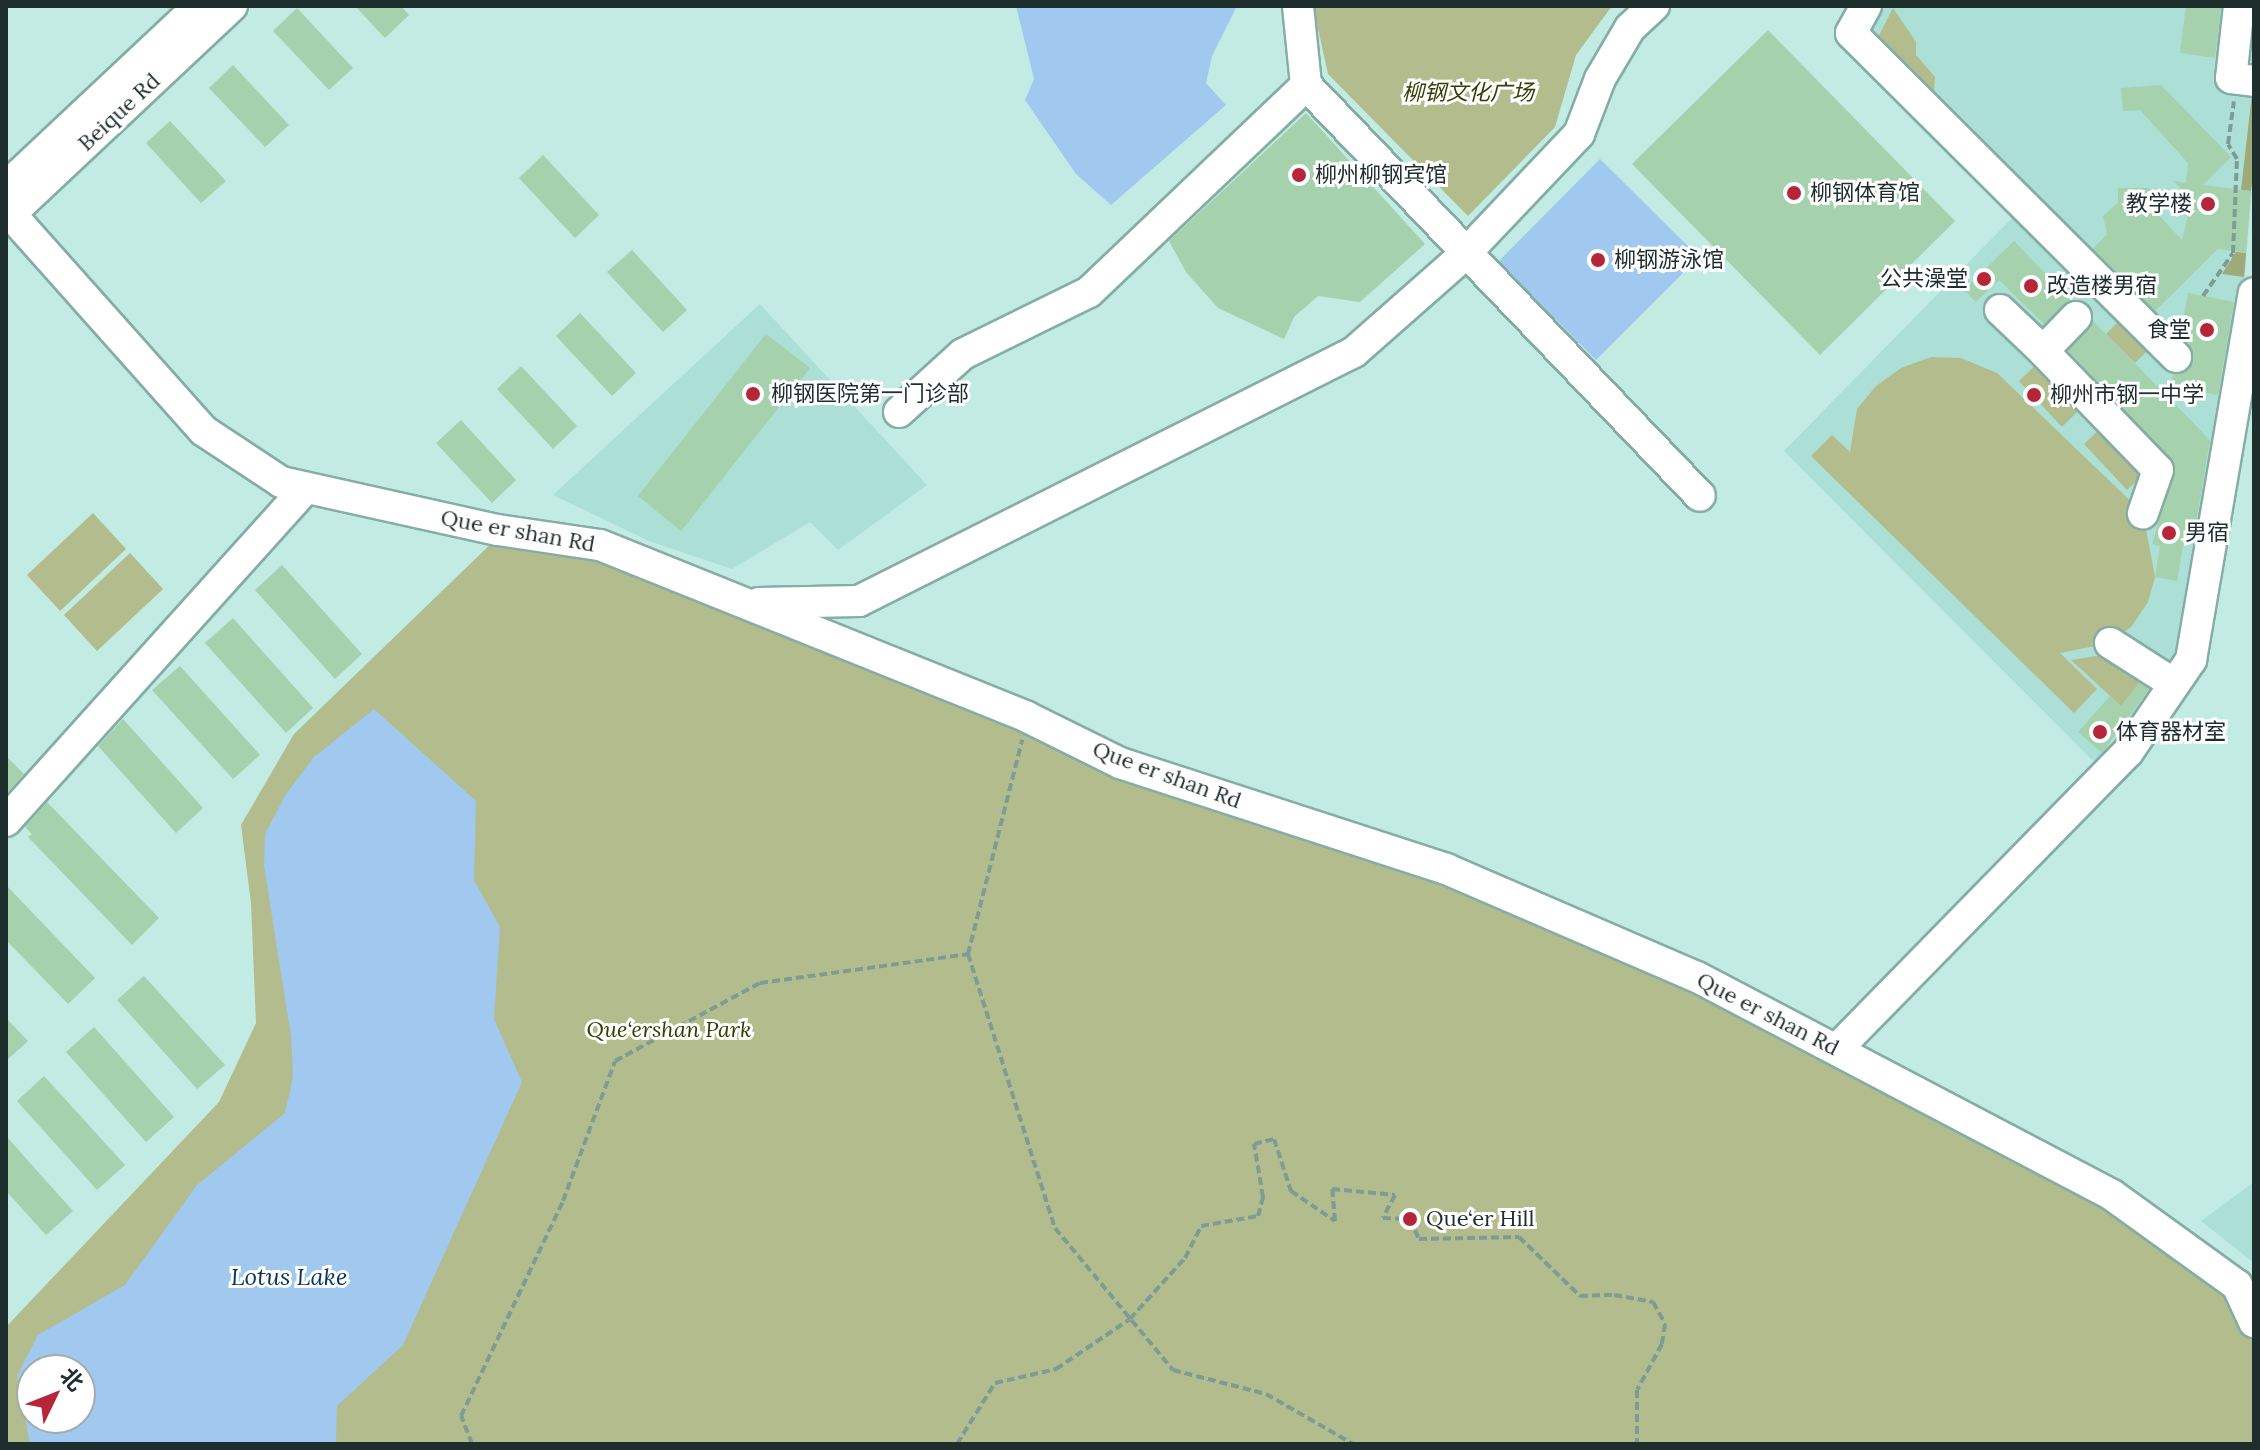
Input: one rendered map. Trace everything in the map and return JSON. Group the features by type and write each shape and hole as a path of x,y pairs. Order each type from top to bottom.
{"street":[{"path":"7,207 199,6"},
{"name":"Beique Rd","path":"7,207 232,6"},
{"path":"1298,6 1306,85 1700,496"},
{"path":"745,603 859,601 1354,352 1465,254 1579,134 1600,79 1630,28 1654,6"},
{"path":"1866,6 1851,33 2176,357"},
{"path":"2239,6 2242,80"},
{"path":"899,412 963,354 1089,292 1306,85"},
{"name":"Que er shan Rd","path":"7,207 204,431 281,482 498,530 600,545 1027,717 1120,763 1446,869 1697,977 2112,1195 2237,1285 2254,1322"},
{"path":"1837,1049 2128,752 2191,660 2254,293"},
{"path":"2000,310 2158,470 2143,513"},
{"path":"2043,351 2076,317"},
{"path":"6,821 306,488"},
{"path":"2110,643 2174,684"}],"path":[{"path":"2203,296 2233,253 2237,159 2228,144 2234,102 2242,80"},
{"path":"1027,717 968,954 1055,1228 1173,1370 1266,1394 1353,1444"},
{"path":"472,1444 461,1416 563,1201 615,1061 760,983 968,954"},
{"path":"957,1444 995,1383 1056,1369 1130,1319 1185,1258 1201,1226 1258,1216 1263,1197 1254,1144 1274,1139 1291,1191 1335,1221 1332,1189 1395,1195 1383,1218 1410,1219 1419,1239 1519,1237 1580,1296 1614,1295 1653,1302 1665,1324 1662,1344 1637,1390 1637,1444"}],"shaded area":[{"name":"柳州市钢一中学","path":"1853,6 2254,6 2254,164 2241,322 2194,586 2173,665 2095,763 1784,451 2016,214 1837,39"},
{"path":"2253,85 2254,164 2251,191 2241,190"},
{"path":"2236,252 2246,253 2244,277 2222,274"},
{"name":"柳钢医院第一门诊部","path":"760,304 927,485 838,550 810,522 732,569 649,541 553,495"},
{"path":"2254,1182 2254,1263 2201,1221"}],"green space":[{"name":"柳钢文化广场","path":"1313,6 1612,6 1576,55 1555,127 1468,216 1328,74"},
{"path":"1893,8 1916,42 1916,55 1935,77 1934,91 1945,110 1874,45"},
{"path":"2120,320 2149,349 2135,363 2106,334"},
{"path":"1931,357 1961,358 1997,373 2143,513 2155,577 2148,602 2131,627 2110,643 2060,653 2097,689 2074,713 1811,456 1832,435 1850,452 1857,409 1876,386 1901,368"},
{"path":"2040,361 2083,406 2062,427 2019,381"},
{"path":"2105,424 2149,469 2127,490 2084,444"},
{"path":"93,513 126,549 60,611 27,575"},
{"name":"Que‘ershan Park","path":"498,537 601,560 1445,874 1821,1052 1958,1133 2106,1204 2233,1293 2254,1341 2254,1444 6,1444 6,1327 219,1102 256,1023 251,903 241,825 294,734"},
{"path":"130,553 163,589 97,651 64,615"},
{"path":"2102,655 2145,676 2121,706 2071,660"}],"water":[{"path":"1016,6 1237,6 1212,56 1206,83 1226,105 1111,205 1076,174 1025,100 1034,79"},
{"name":"柳钢游泳馆","path":"1600,159 1699,257 1596,360 1498,262"},
{"name":"Lotus Lake","path":"374,709 476,801 474,880 500,927 494,1019 522,1082 403,1345 337,1406 336,1444 30,1444 28,1434 96,1434 96,1354 28,1354 38,1335 125,1285 197,1185 285,1113 293,1077 291,1036 264,866 265,834 286,794 314,757"}],"building":[{"path":"355,6 401,6 409,15 385,38"},
{"path":"2186,6 2221,6 2215,58 2180,53"},
{"path":"297,8 353,68 329,90 273,31"},
{"name":"柳钢体育馆","path":"1768,30 1955,221 1820,355 1632,164"},
{"path":"233,65 289,125 265,147 209,88"},
{"name":"教学楼","path":"2161,85 2231,157 2203,185 2251,191 2246,253 2218,249 2155,311 2093,249 2107,234 2103,216 2118,203 2118,188 2150,188 2151,207 2182,240 2192,200 2172,208 2182,190 2174,181 2186,183 2188,163 2140,110 2123,111 2121,88"},
{"name":"柳州柳钢宾馆","path":"1306,113 1425,244 1360,302 1318,296 1294,317 1284,339 1218,308 1186,272 1169,241"},
{"path":"170,121 226,181 201,203 146,143"},
{"path":"543,155 599,215 575,238 519,178"},
{"name":"改造楼男宿","path":"2014,241 2071,300 2044,324 1999,280 1976,302 1964,290"},
{"path":"632,250 687,310 663,332 607,272"},
{"name":"食堂","path":"2188,293 2234,302 2218,395 2171,386 2173,374 2188,370 2194,361 2180,336"},
{"path":"580,313 636,373 612,396 556,336"},
{"path":"2093,321 2210,440 2196,523 2187,522 2177,581 2155,577 2160,546 2152,544 2175,465 2068,351"},
{"path":"766,334 810,368 681,531 638,496"},
{"path":"521,366 577,426 553,449 497,389"},
{"path":"461,420 516,480 492,503 436,443"},
{"path":"282,565 362,654 335,679 255,590"},
{"path":"233,618 313,708 286,733 205,643"},
{"path":"180,666 260,755 233,779 152,690"},
{"path":"2139,683 2149,689 2102,753 2078,732 2110,696 2121,706"},
{"path":"123,719 203,808 176,833 98,746"},
{"path":"6,756 24,774 6,794"},
{"path":"47,802 159,918 132,945 28,837 32,834 25,827"},
{"path":"6,885 95,978 68,1004 6,940"},
{"path":"144,976 225,1065 197,1089 117,1000"},
{"path":"6,1018 28,1041 6,1061"},
{"path":"94,1027 174,1117 146,1142 66,1052"},
{"path":"44,1076 125,1165 97,1190 17,1101"},
{"path":"6,1136 73,1211 46,1235 6,1191"}],"place":[{"name":"柳州柳钢宾馆","path":"1299,175"},
{"name":"柳钢体育馆","path":"1794,193"},
{"name":"教学楼","path":"2208,204"},
{"name":"柳钢游泳馆","path":"1598,260"},
{"name":"公共澡堂","path":"1984,279"},
{"name":"改造楼男宿","path":"2031,286"},
{"name":"食堂","path":"2207,330"},
{"name":"柳钢医院第一门诊部","path":"753,394"},
{"name":"柳州市钢一中学","path":"2034,395"},
{"name":"男宿","path":"2169,533"},
{"name":"体育器材室","path":"2100,732"},
{"name":"Que‘er Hill","path":"1410,1219"}]}
